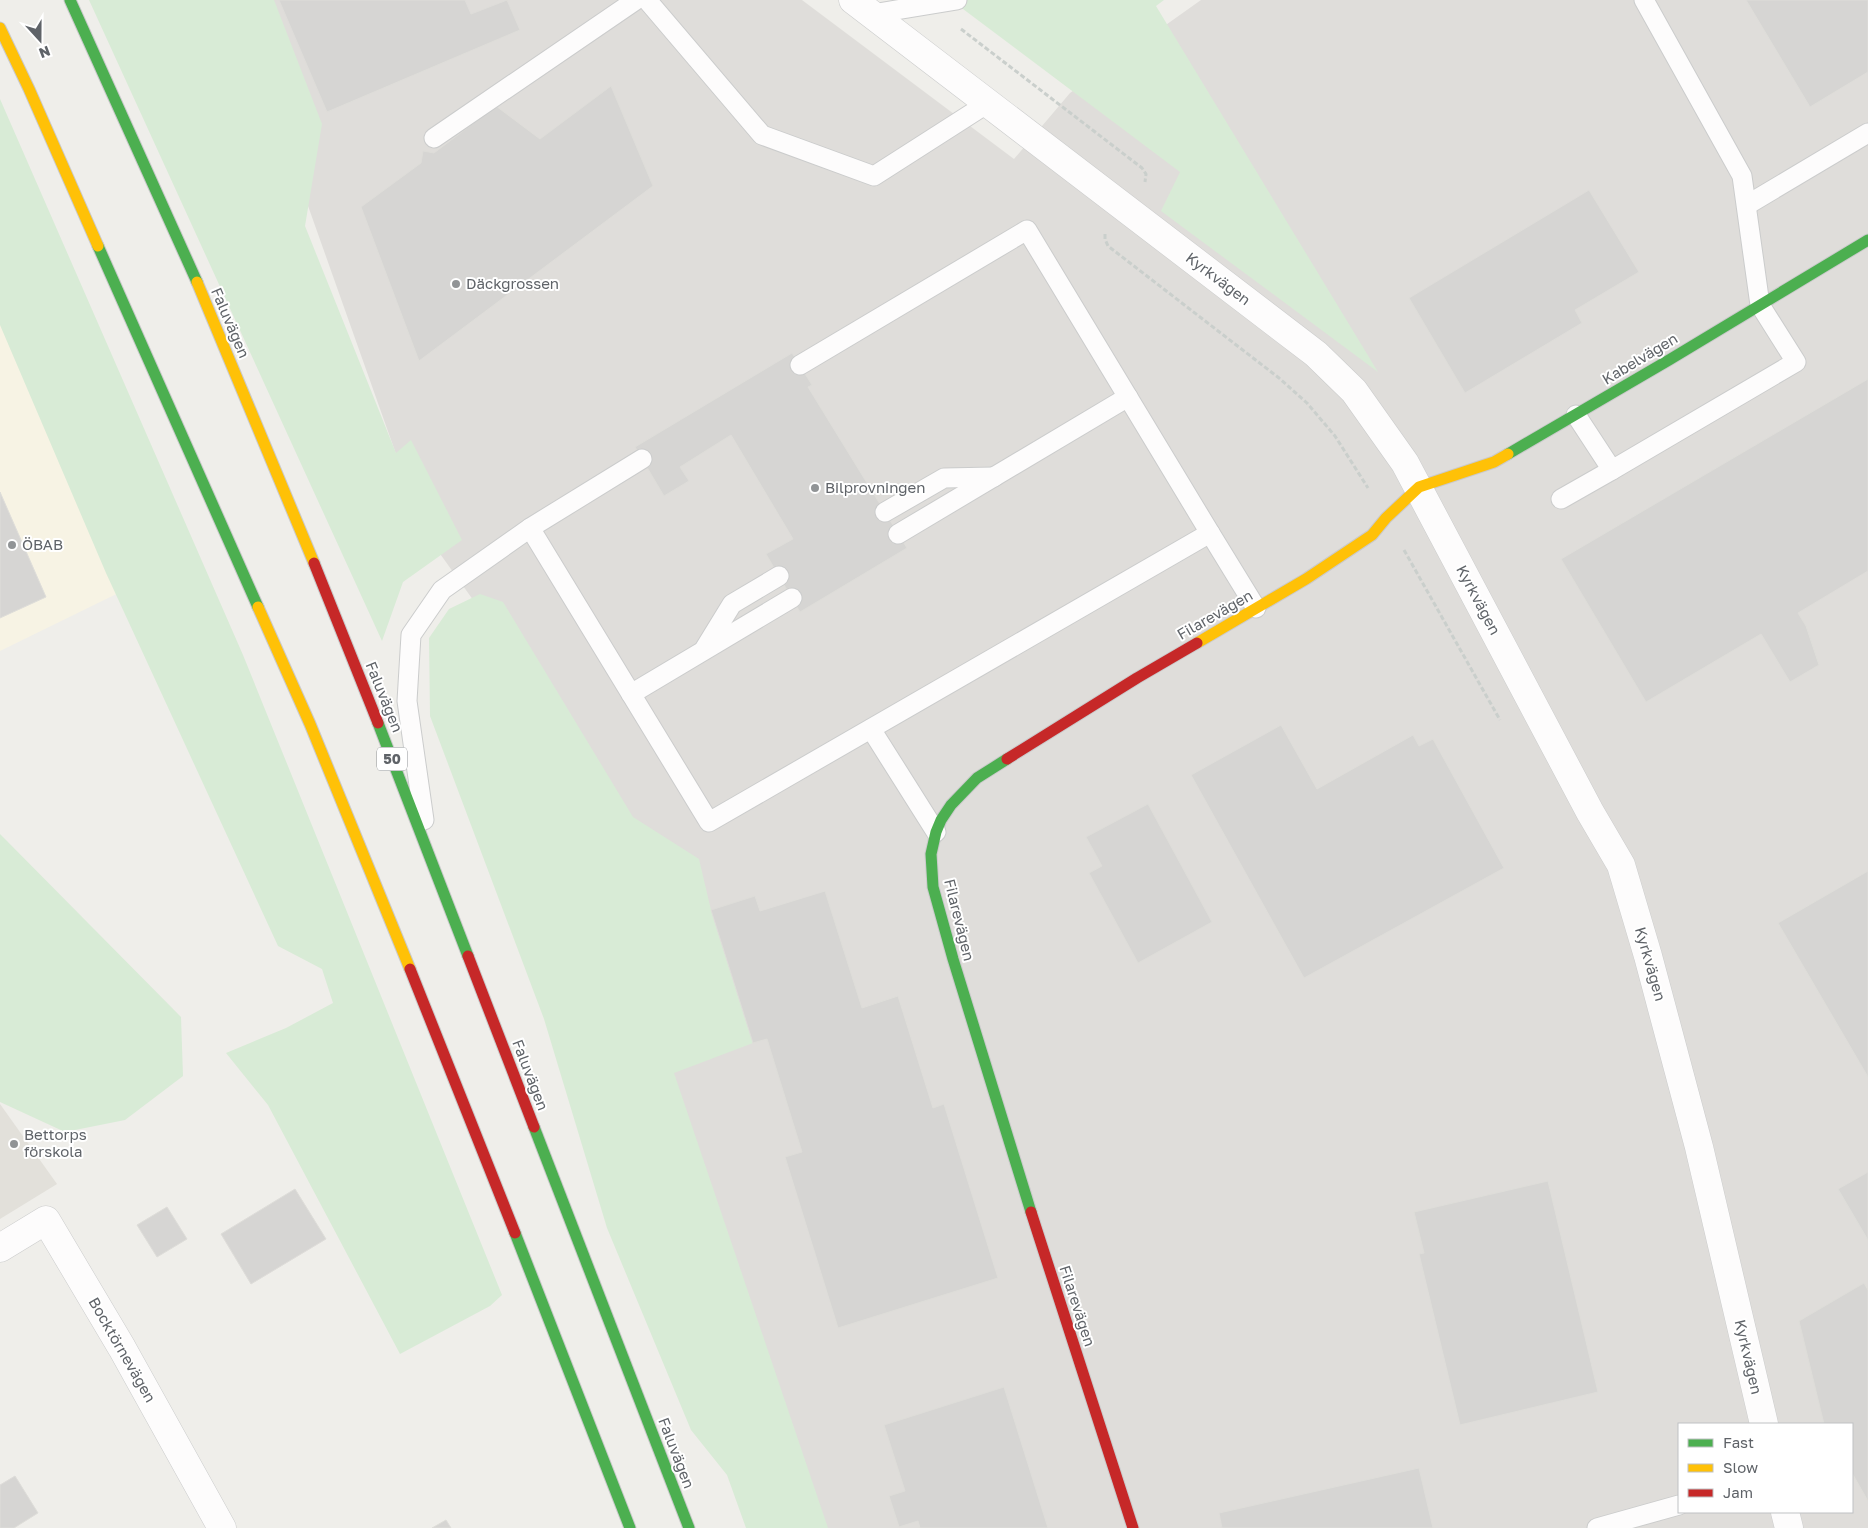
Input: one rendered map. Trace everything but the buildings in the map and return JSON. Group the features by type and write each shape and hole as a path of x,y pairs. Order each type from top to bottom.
{"main road":[{"name":"Faluvägen","path":"70,0 213,319 347,644 689,1528"},
{"path":"0,28 33,98 310,724 409,966 630,1528"},
{"name":"Kabelvägen","path":"1419,487 1494,462 1868,240"},
{"name":"Filarevägen","path":"1133,1528 1040,1241 953,959 933,887 931,854 936,832 941,820 952,805 977,778 1137,678 1306,579 1372,535 1386,518 1419,487"}],"street":[{"name":"Kyrkvägen","path":"863,7 1316,354 1354,391 1405,463 1590,812 1621,865 1651,965 1699,1147 1764,1423"},
{"name":"Bocktörnevägen","path":"0,1248 46,1220 122,1348 222,1528"},
{"path":"1785,1513 1788,1528"}],"lane":[{"path":"434,138 636,0"},
{"path":"647,0 762,134 874,176 988,103"},
{"path":"863,7 929,5 957,0"},
{"path":"1561,499 1796,362 1760,305 1742,176 1644,0"},
{"path":"1746,206 1868,133"},
{"path":"800,365 1026,230 1256,608"},
{"path":"898,534 1128,397"},
{"path":"1576,414 1612,470"},
{"path":"428,850 407,701 411,635 442,590 530,528 642,460"},
{"path":"885,512 944,478 995,476"},
{"path":"530,528 709,822 1210,533"},
{"path":"703,651 732,604 779,576"},
{"path":"631,694 792,598"},
{"path":"871,729 936,832"},
{"path":"1597,1528 1678,1505"}],"path":[{"path":"929,5 1142,168 1146,174 1146,180 1105,231 1105,239 1108,246 1279,378 1307,403 1335,436 1386,518 1500,720"}],"shaded area":[{"path":"235,0 802,0 1014,159 1070,93 1201,0 1868,0 1868,1528 827,1528 653,1051 680,889 423,530"},
{"path":"0,277 145,580 0,651"},
{"name":"Bettorps förskola","path":"0,1104 57,1184 0,1219"}],"green space":[{"path":"89,0 274,0 322,124 305,226 396,453 411,440 462,540 403,582 382,641"},
{"path":"951,0 1164,0 1156,6 1378,372 1161,211 1180,172"},
{"path":"0,99 243,655 502,1295 490,1306 400,1354 268,1105 226,1053 286,1028 333,1003 322,969 278,946 106,573 0,325"},
{"path":"480,594 503,602 633,817 699,859 711,910 753,1043 674,1073 828,1528 746,1528 727,1475 691,1430 607,1228 544,1019 430,716 429,638 449,609"},
{"path":"0,834 181,1017 183,1076 125,1120 65,1132 0,1102"}],"traffic: fast":[{"path":"70,0 197,282"},
{"path":"1508,454 1868,240"},
{"path":"98,246 258,607"},
{"path":"378,723 468,956"},
{"path":"1007,759 977,778 951,805 936,832 931,854 933,887 953,959 1031,1212"},
{"path":"534,1127 689,1528"},
{"path":"515,1233 630,1528"}],"traffic: slow":[{"path":"0,28 98,246"},
{"path":"197,282 314,563"},
{"path":"1197,643 1306,579 1372,535 1386,518 1419,487 1494,462 1508,454"},
{"path":"258,607 310,724 410,969"}],"traffic: jam":[{"path":"314,563 378,723"},
{"path":"1007,759 1197,643"},
{"path":"468,956 534,1127"},
{"path":"410,969 515,1233"},
{"path":"1031,1212 1133,1528"}],"place":[{"name":"Däckgrossen","path":"456,284"},
{"name":"Bilprovningen","path":"815,488"},
{"name":"ÖBAB","path":"12,545"},
{"name":"Bettorps förskola","path":"14,1144"}]}
